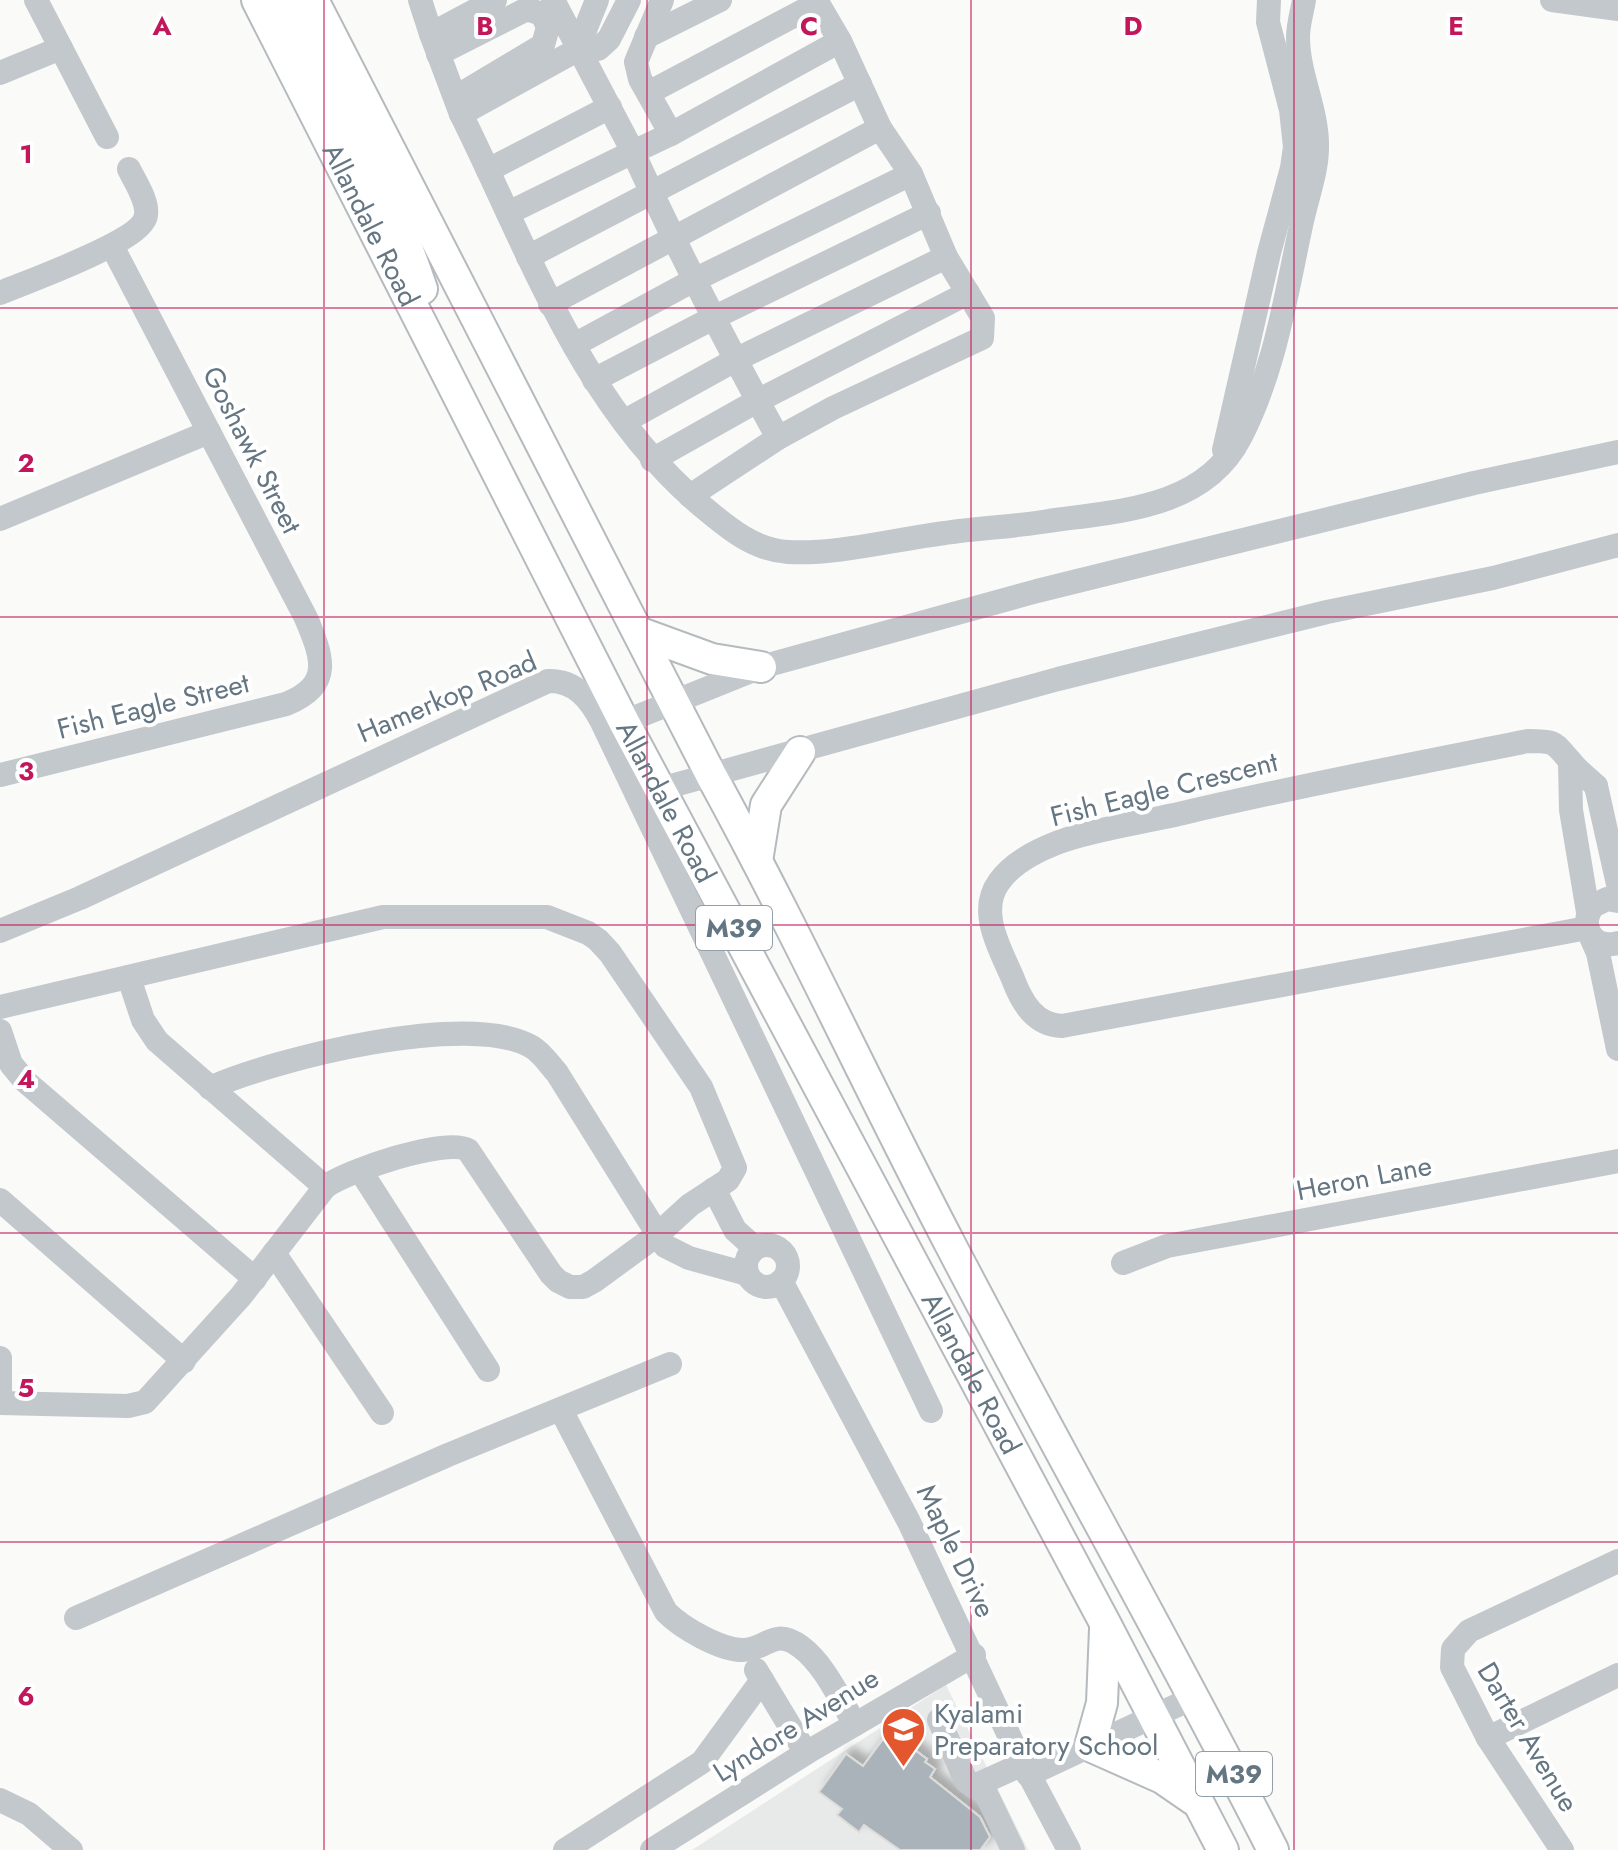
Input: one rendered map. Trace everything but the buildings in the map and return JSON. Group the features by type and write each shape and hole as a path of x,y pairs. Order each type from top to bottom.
{"main road":[{"name":"Allandale Road","path":"257,0 624,722 1223,1850"},
{"path":"289,0 360,139 404,241 454,386"},
{"name":"Allandale Road","path":"313,0 757,861 950,1244 1195,1697 1273,1850"},
{"path":"340,0 345,31 393,154"},
{"path":"638,632 712,659 761,667"},
{"path":"757,861 766,805 800,752"},
{"path":"1105,1623 1102,1703 1090,1746 1162,1778 1199,1803"}],"street":[{"path":"36,0 107,137"},
{"path":"420,0 458,105 550,304 594,380 652,460 690,496 739,537 786,552 852,547 1142,508 1191,489 1222,464 1225,437 1265,331 1285,300 1317,150 1298,35 1304,0"},
{"path":"434,44 495,0"},
{"path":"577,50 597,0"},
{"path":"458,105 577,50 598,49 609,39 629,0"},
{"path":"662,0 636,62 640,79 671,134"},
{"path":"646,37 720,0"},
{"path":"1265,331 1261,293 1295,147 1291,110 1268,22 1269,0"},
{"path":"1552,0 1618,9"},
{"path":"556,1 577,50 633,152 673,239 778,438"},
{"path":"650,92 817,2 840,41 880,128 911,174 946,257 983,318 982,338 833,408 778,438 690,496"},
{"path":"434,44 527,9 542,14 548,27 543,45 458,105"},
{"path":"508,213 671,134 840,41"},
{"path":"0,73 61,48"},
{"path":"528,257 860,84"},
{"path":"488,170 610,107"},
{"path":"550,304 880,128"},
{"path":"0,293 112,246 133,234 146,217 145,203 129,169"},
{"path":"574,345 696,279 911,174"},
{"path":"594,380 929,213"},
{"name":"Goshawk Street","path":"112,246 317,645 321,665 316,685"},
{"path":"625,421 737,359 946,257"},
{"path":"652,460 757,401 968,293"},
{"path":"1261,293 1285,300"},
{"path":"0,519 209,432"},
{"path":"624,722 761,667 1052,588 1474,483 1618,452"},
{"path":"660,789 1058,679 1327,612 1493,578 1618,545"},
{"name":"Hamerkop Road","path":"0,931 80,898 548,681 570,684 590,701 602,722 931,1411"},
{"name":"Fish Eagle Street","path":"0,775 286,704 316,685"},
{"name":"Fish Eagle Crescent","path":"1607,784 1570,762 1555,744 1528,741 1231,801 1060,842 1031,855 998,883 990,913 992,926 1020,996 1043,1022 1062,1026 1588,925 1599,901 1618,901"},
{"path":"1570,762 1569,790 1588,925 1598,953 1618,1049"},
{"path":"1569,790 1607,784 1618,884"},
{"path":"0,1007 383,917 529,916 560,922 588,933 605,948 701,1087 735,1163 731,1176 678,1215 657,1235 594,1281 583,1287 570,1287 551,1274 478,1161 461,1146 425,1150 360,1170 325,1187 255,1279 151,1397 138,1406 0,1403 0,1358"},
{"path":"1588,925 1604,944 1618,943"},
{"path":"129,978 151,1034 325,1187"},
{"path":"0,1031 11,1064 25,1081 255,1279"},
{"path":"210,1088 236,1076 281,1063 407,1037 473,1034 512,1039 531,1047 557,1073 657,1235 675,1253 747,1274"},
{"name":"Heron Lane","path":"1123,1263 1167,1246 1618,1161"},
{"path":"360,1170 488,1370"},
{"path":"714,1189 735,1230 755,1248"},
{"path":"0,1200 184,1361"},
{"path":"768,1244 785,1254 788,1267 781,1281 771,1287 763,1287 747,1274 746,1259 755,1248 768,1244"},
{"path":"274,1253 382,1413"},
{"name":"Maple Drive","path":"781,1281 909,1522 1026,1769 1069,1850"},
{"path":"76,1618 448,1455 670,1364"},
{"path":"561,1410 666,1612 685,1628 744,1650 780,1638 802,1647 820,1668 855,1724"},
{"name":"Darter Avenue","path":"1562,1850 1488,1738 1452,1667 1453,1649 1469,1631 1618,1561"},
{"path":"744,1650 806,1753"},
{"name":"Lyndore Avenue","path":"652,1850 806,1753 974,1655"},
{"path":"1488,1738 1618,1675"},
{"path":"565,1850 702,1762 762,1680"},
{"path":"939,1720 966,1781 974,1787 1090,1746 1195,1697"},
{"path":"981,1783 1013,1850"},
{"path":"0,1800 29,1814 71,1850"}],"shaded area":[{"name":"Kyalami Preparatory School","path":"946,1685 1028,1850 692,1850"}],"place":[{"name":"Kyalami Preparatory School","path":"903,1768"}]}
